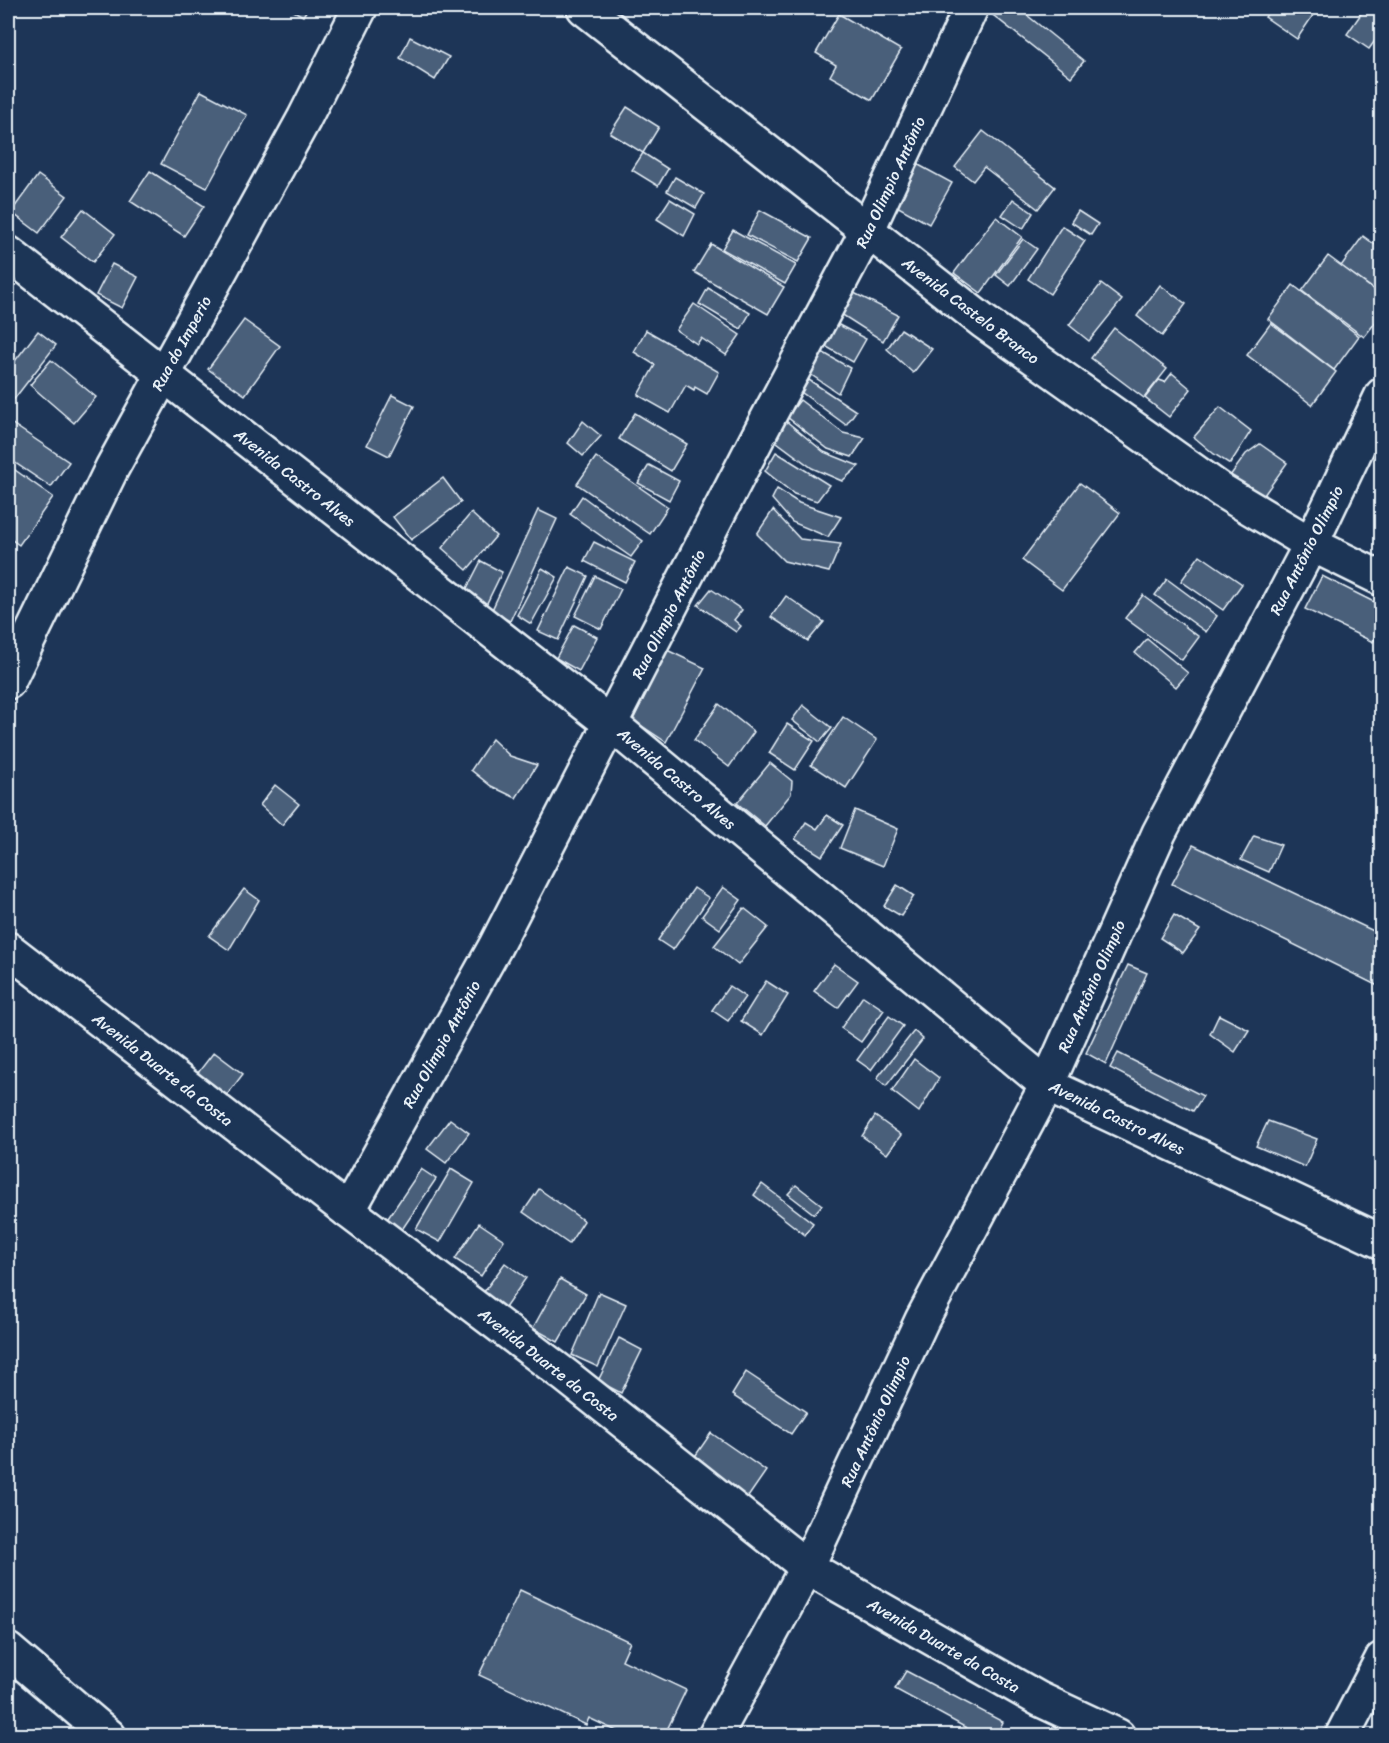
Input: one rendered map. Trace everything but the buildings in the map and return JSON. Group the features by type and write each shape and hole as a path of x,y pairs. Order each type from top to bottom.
{"street":[{"name":"Rua do Imperio","path":"8,682 112,468 304,118 360,8"},
{"name":"Avenida Castelo Branco","path":"584,8 984,322 1222,491 1311,544 1382,579"},
{"name":"Rua Olimpio Antônio","path":"348,1211 495,947 762,429 867,231 971,8"},
{"name":"Avenida Castro Alves","path":"8,253 611,724 1047,1085 1382,1242"},
{"name":"Rua Antônio Olimpio","path":"716,1736 807,1567 922,1320 1047,1085 1159,833 1311,544 1382,395"},
{"name":"Avenida Duarte da Costa","path":"8,949 566,1376 807,1567 1039,1699 1118,1736"},
{"path":"8,1650 109,1736"},
{"path":"1342,1736 1382,1659"}]}
